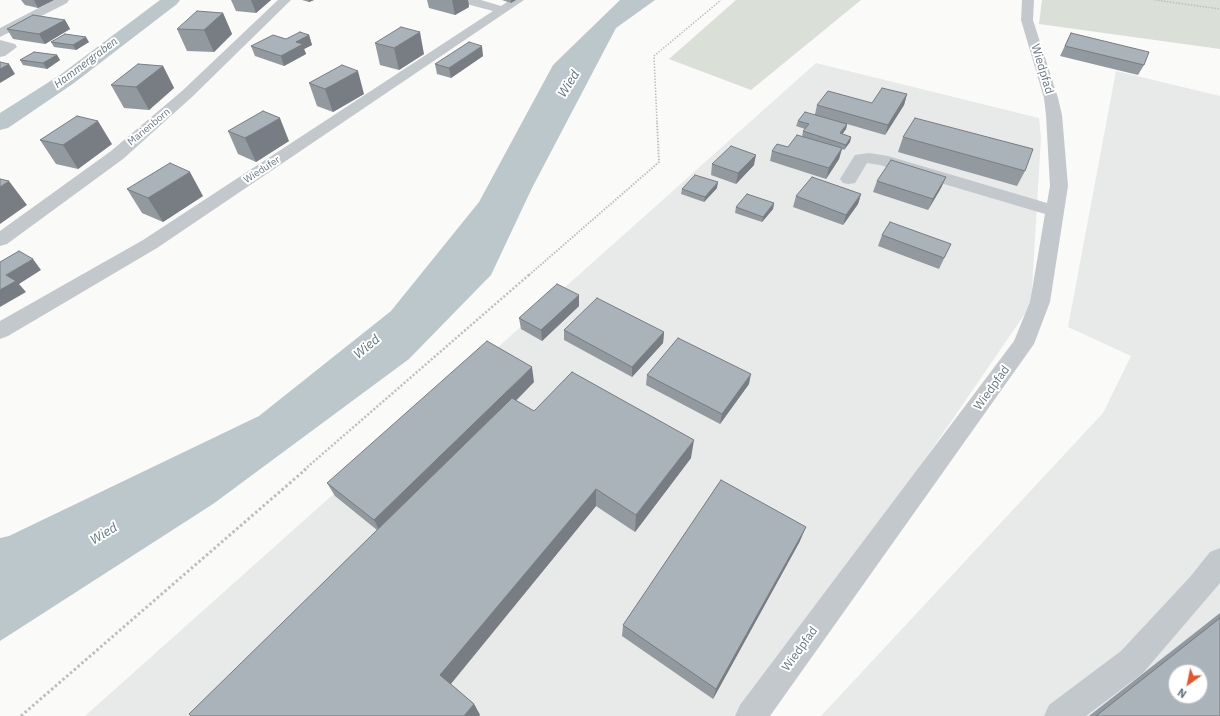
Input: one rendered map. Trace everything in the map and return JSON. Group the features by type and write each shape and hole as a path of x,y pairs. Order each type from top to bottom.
{"street":[{"path":"0,33 63,0"},
{"name":"Marienborn","path":"0,240 117,155 187,94 285,0"},
{"path":"466,0 503,10"},
{"name":"Wiedufer","path":"0,331 150,244 518,0"},
{"name":"Wiedpfad","path":"751,716 1023,344 1040,302 1059,186 1054,115 1051,98 1027,20 1028,0"},
{"path":"0,44 10,47 0,53"},
{"path":"849,179 861,159 875,159 1055,211"},
{"path":"1060,716 1132,662 1200,587 1220,561"}],"path":[{"path":"21,716 659,162 654,56 721,0"},
{"path":"1155,0 1220,9"}],"shaded area":[{"path":"736,0 861,0 751,90 669,59"},
{"path":"1042,0 1220,0 1220,49 1039,24"},
{"path":"816,63 1039,118 1041,138 1031,305 749,716 85,716"},
{"path":"1116,71 1220,96 1220,716 821,716 1103,413 1131,356 1068,327"}],"water":[{"name":"Wied","path":"620,0 655,0 616,28 532,188 491,275 409,359 213,504 0,641 0,538 9,536 259,416 391,311 479,202 553,65"}],"building":[{"path":"197,11 223,13 204,30 177,29"},
{"path":"33,15 65,20 39,34 7,29"},
{"path":"401,27 420,32 394,48 375,43"},
{"path":"300,32 309,35 296,42 303,44 281,56 251,46 273,35 286,39"},
{"path":"1071,33 1149,52 1144,65 1065,46"},
{"path":"65,34 86,37 73,45 51,42"},
{"path":"469,42 482,46 449,68 435,64"},
{"path":"34,52 57,55 43,63 20,60"},
{"path":"0,62 9,64 0,69"},
{"path":"138,64 163,66 136,87 111,85"},
{"path":"342,65 358,71 325,89 309,83"},
{"path":"882,88 907,94 888,125 817,105 828,91 872,103"},
{"path":"263,111 280,118 245,138 228,131"},
{"path":"805,112 847,124 840,133 851,137 846,145 803,131 809,124 798,121"},
{"path":"77,116 98,121 63,145 40,140"},
{"path":"915,118 1033,149 1025,171 903,137"},
{"path":"797,135 842,148 829,168 772,151 777,144 788,147"},
{"path":"731,146 756,155 738,173 712,164"},
{"path":"891,160 946,177 933,199 877,181"},
{"path":"170,163 190,172 148,198 127,189"},
{"path":"695,175 718,182 705,197 682,189"},
{"path":"812,177 861,194 846,215 796,196"},
{"path":"0,179 9,181 0,187"},
{"path":"747,194 774,203 763,217 736,207"},
{"path":"890,222 951,244 944,258 882,235"},
{"path":"19,251 33,259 6,275 16,281 0,290 0,262"},
{"path":"557,284 579,295 541,330 519,318"},
{"path":"597,298 664,332 632,367 564,330"},
{"path":"678,338 751,374 722,414 647,375"},
{"path":"487,341 532,367 374,520 327,483"},
{"path":"572,372 694,440 636,515 596,489 440,675 474,704 464,716 191,716 189,714 512,398 534,411"},
{"path":"721,480 806,527 716,689 623,625"},
{"path":"1220,618 1220,716 1096,716"}],"waterway":[{"name":"Hammergraben","path":"0,123 67,79 171,0"}]}
